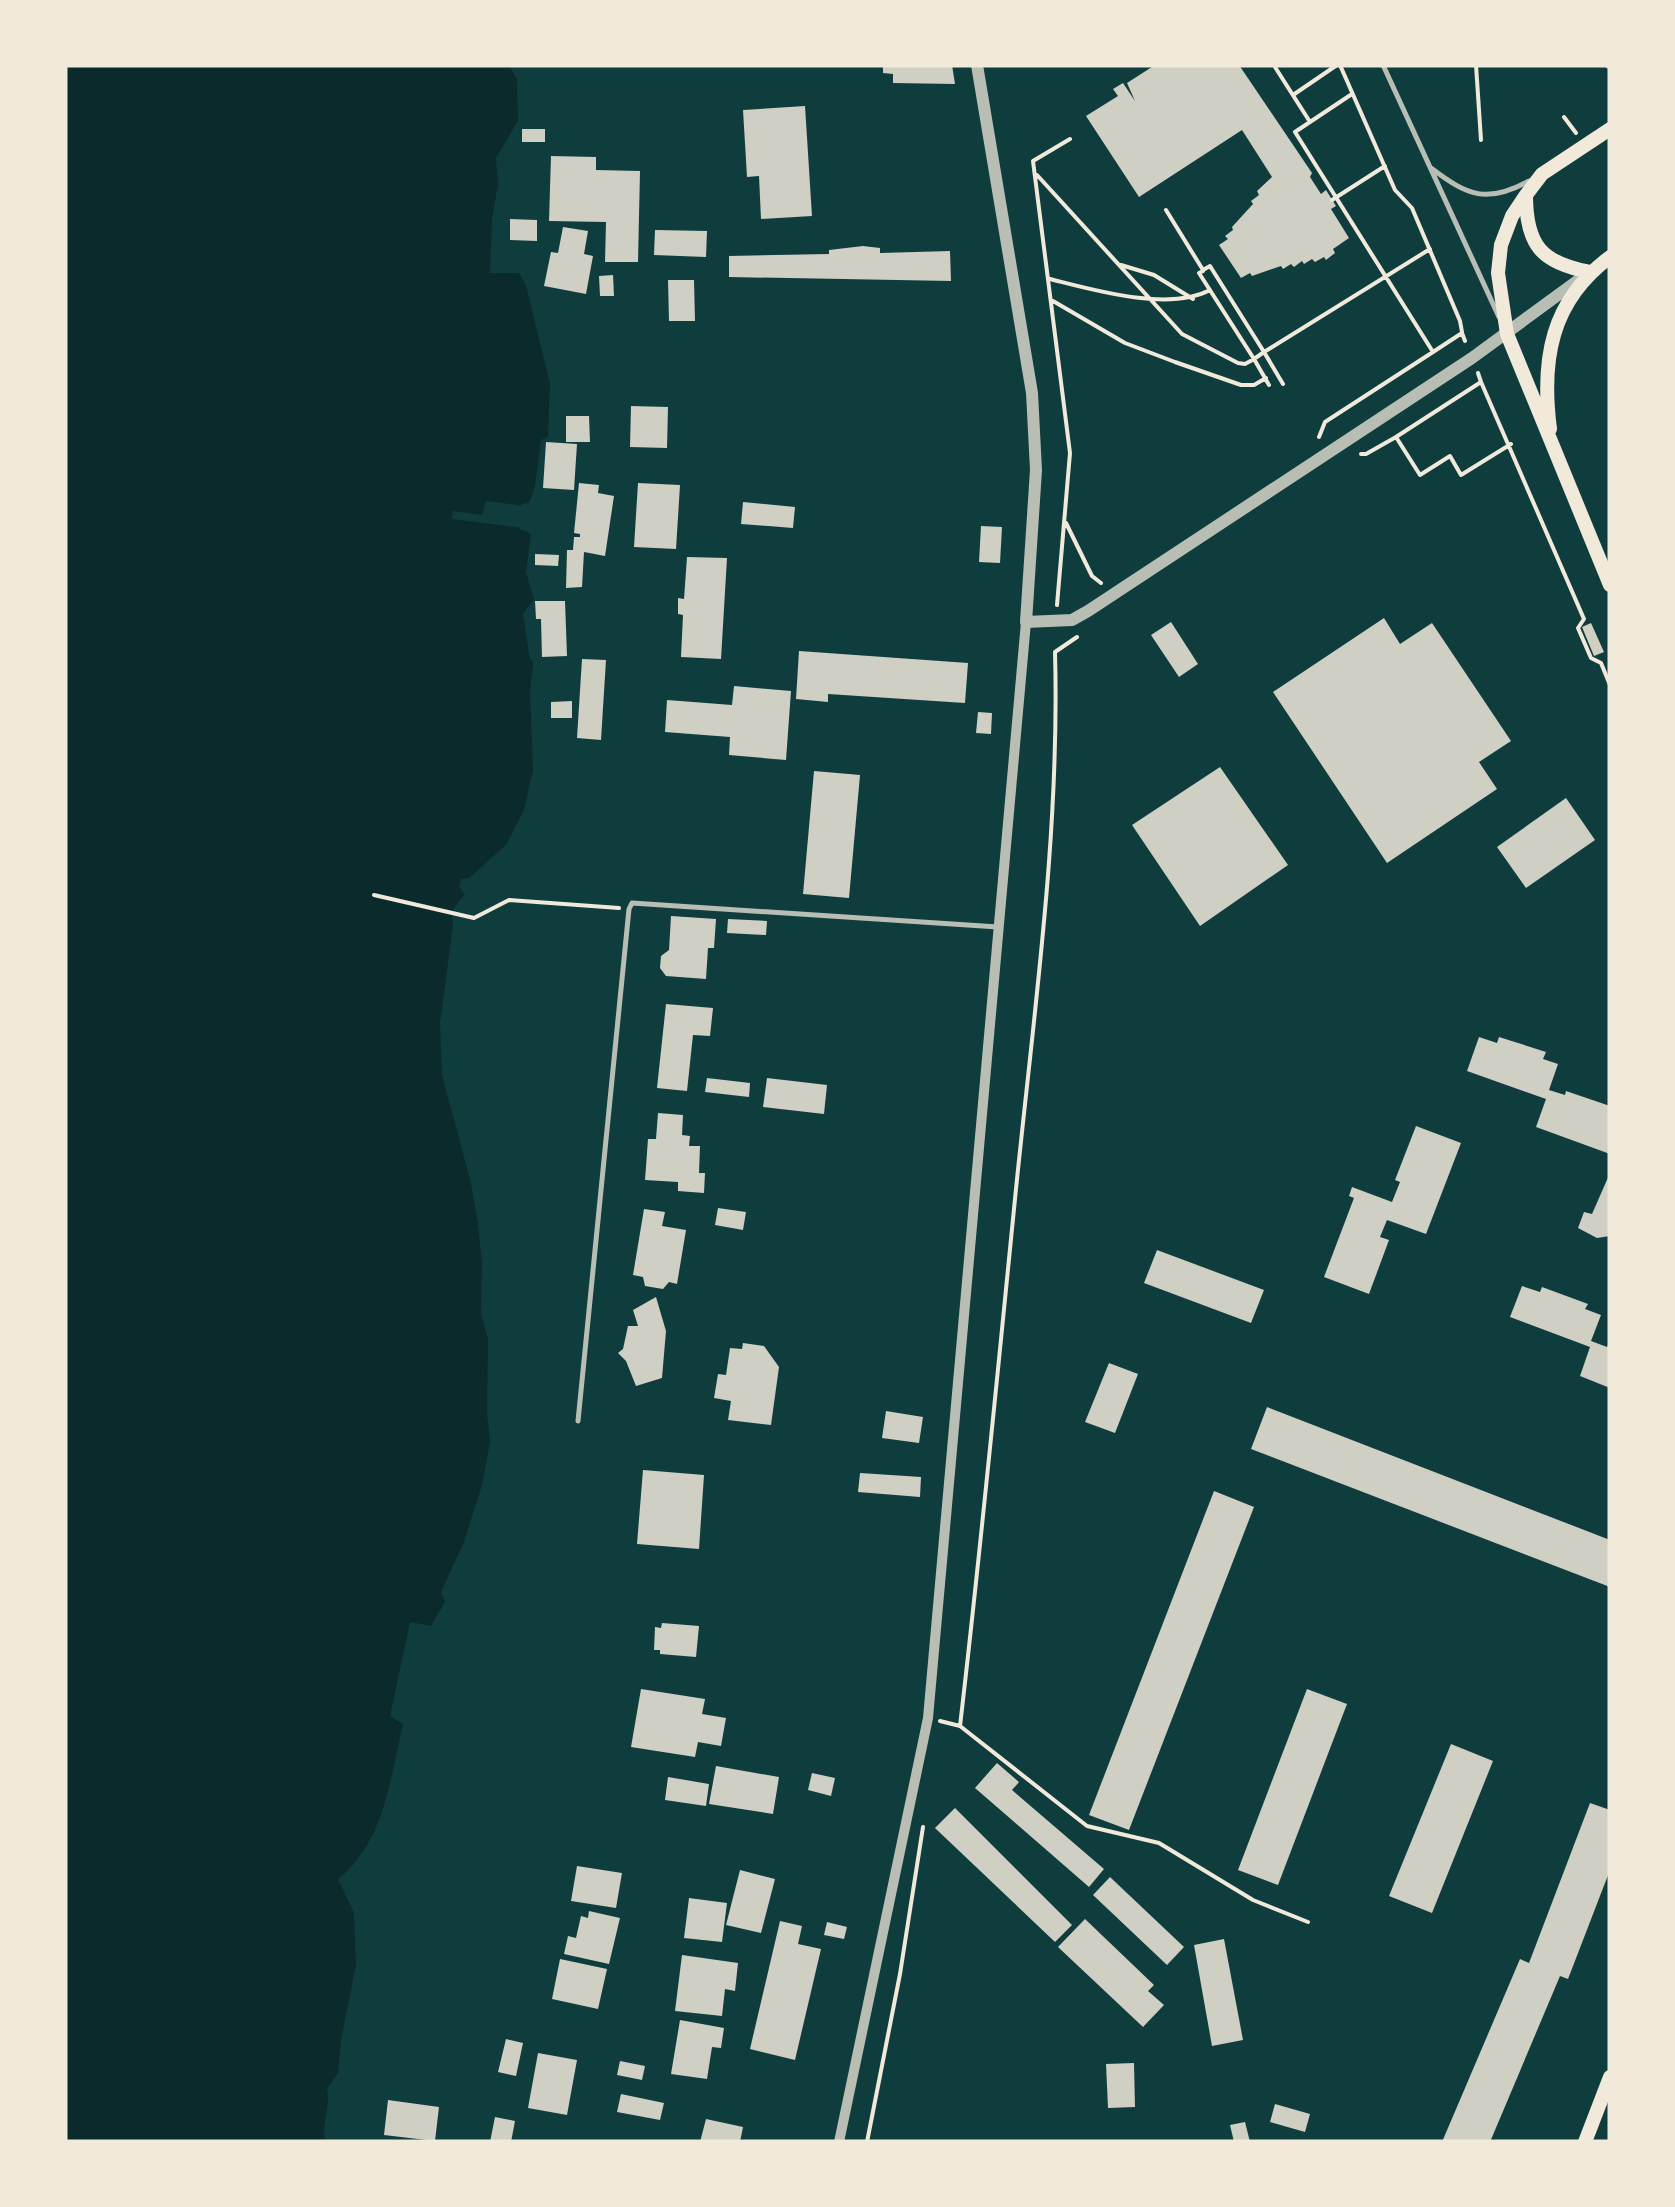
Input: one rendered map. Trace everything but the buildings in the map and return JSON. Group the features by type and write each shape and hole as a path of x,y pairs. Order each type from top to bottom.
{"main road":[{"path":"1610,129 1542,174 1512,216 1501,244 1499,297 1506,334 1610,585"},
{"path":"1526,195 1529,228 1538,248 1557,264 1590,272"},
{"path":"1553,449 1547,381 1552,333 1569,299 1590,272 1610,257"},
{"path":"1584,2142 1610,2077"}],"street":[{"path":"839,2142 928,1718 1026,622 1036,470 1032,393 978,65"},
{"path":"1026,622 1072,620 1088,611 1506,334 1590,272"}],"lane":[{"path":"1383,65 1506,334"},
{"path":"1429,166 1470,193 1486,196 1504,195 1542,174"},
{"path":"578,1421 628,909 637,902 998,927"}],"path":[{"path":"1293,96 1338,65 1396,190 1412,208 1467,346"},
{"path":"1476,65 1481,140"},
{"path":"1275,68 1310,122"},
{"path":"1352,94 1294,132 1433,352 1462,334"},
{"path":"1564,117 1576,133"},
{"path":"960,1726 993,1445 1058,747 1056,622 1070,452 1033,162 1070,139"},
{"path":"1334,199 1384,166"},
{"path":"1034,172 1182,334 1245,364 1430,249"},
{"path":"1166,210 1203,270"},
{"path":"1117,263 1154,275 1194,299"},
{"path":"1053,301 1125,344 1241,385 1267,382 1199,274 1210,266 1283,384"},
{"path":"1050,280 1100,292 1178,300 1194,299 1210,290"},
{"path":"1477,371 1584,620 1578,628 1610,685"},
{"path":"1355,453 1366,454 1481,382"},
{"path":"1396,437 1420,475 1450,456 1461,475 1510,444"},
{"path":"1064,518 1092,576 1103,585"},
{"path":"1055,652 1084,633"},
{"path":"374,896 474,918 508,900 628,909"},
{"path":"928,1718 960,1726 1087,1826 1158,1844 1253,1900 1308,1922"},
{"path":"867,2142 900,1974 924,1820"}],"water":[{"path":"65,65 508,65 517,79 518,121 496,158 498,184 490,273 519,273 526,286 550,384 548,437 541,440 535,486 529,503 522,504 520,529 531,534 526,572 534,599 523,614 533,664 533,770 524,810 506,845 469,878 461,879 459,886 465,895 453,912 440,1023 442,1075 478,1224 481,1314 488,1339 490,1442 482,1485 464,1542 441,1592 445,1602 431,1626 410,1622 390,1716 403,1724 383,1808 366,1847 338,1879 354,1913 356,1965 338,2073 327,2089 326,2142 65,2142"}],"pier":[{"path":"485,501 526,506 523,528 452,519 453,511 483,515"}]}
